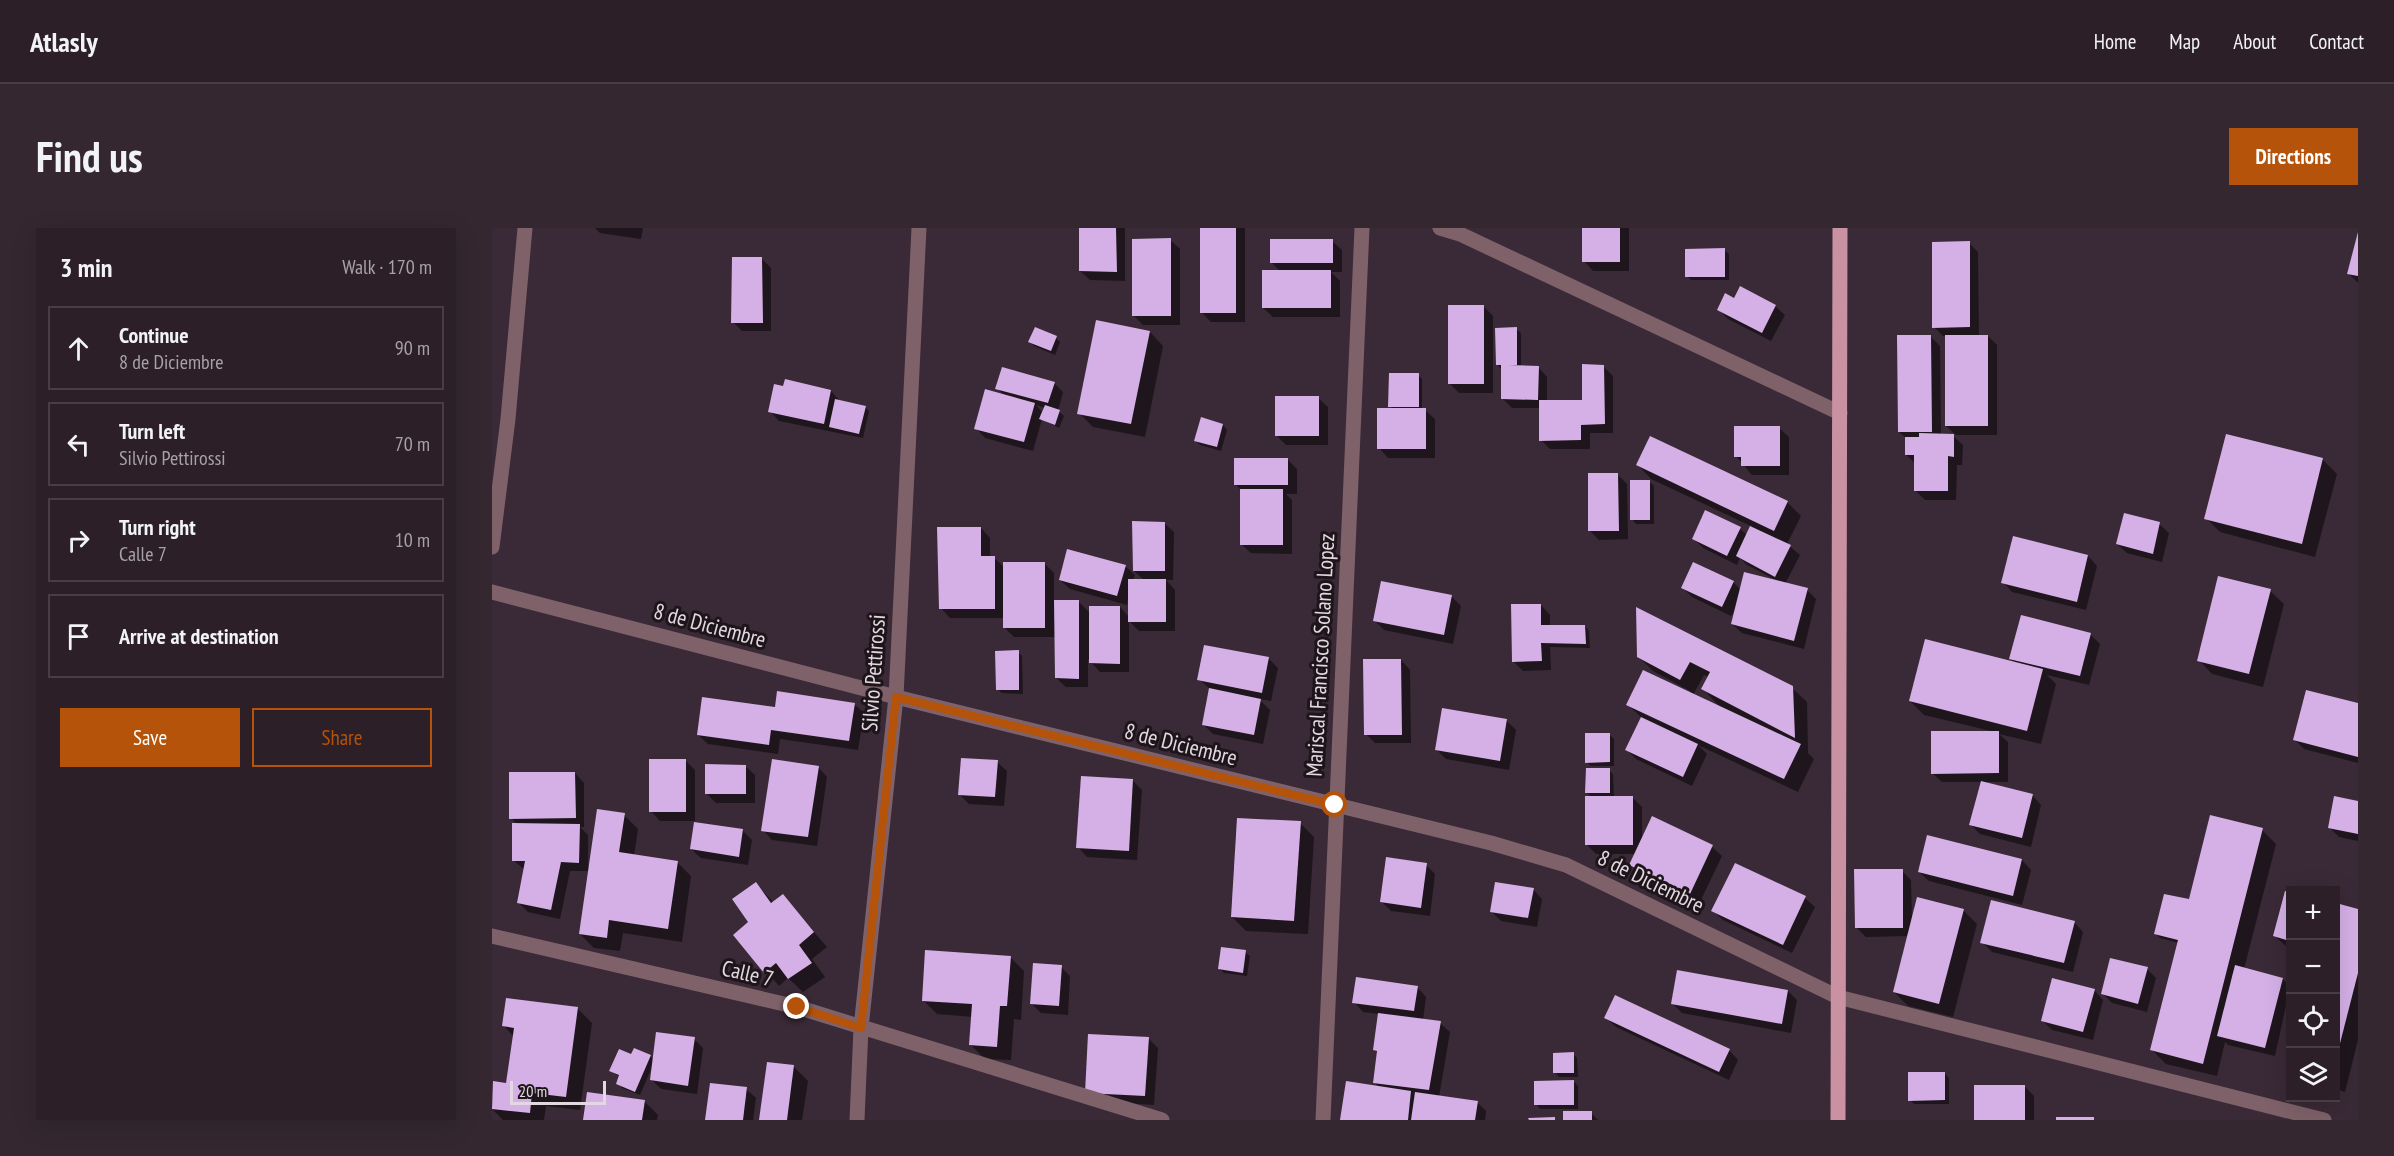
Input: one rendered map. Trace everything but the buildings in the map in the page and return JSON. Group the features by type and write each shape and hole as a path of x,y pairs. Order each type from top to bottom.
{"main road":[{"path":"1838,1120 1840,228"}],"street":[{"path":"492,547 508,419 525,228"},
{"name":"Silvio Pettirossi","path":"857,1120 861,1028 896,697 919,228"},
{"name":"Mariscal Francisco Solano Lopez","path":"1323,1120 1362,228"},
{"path":"1440,228 1460,234 1840,412"},
{"path":"492,415 508,419"},
{"name":"8 de Diciembre","path":"492,591 896,697 1491,843 1566,865 1838,997 2324,1120"},
{"name":"Calle 7","path":"492,936 797,1007 1161,1120"}],"route":[{"path":"797,1007 861,1028 896,697 1335,805"}]}
